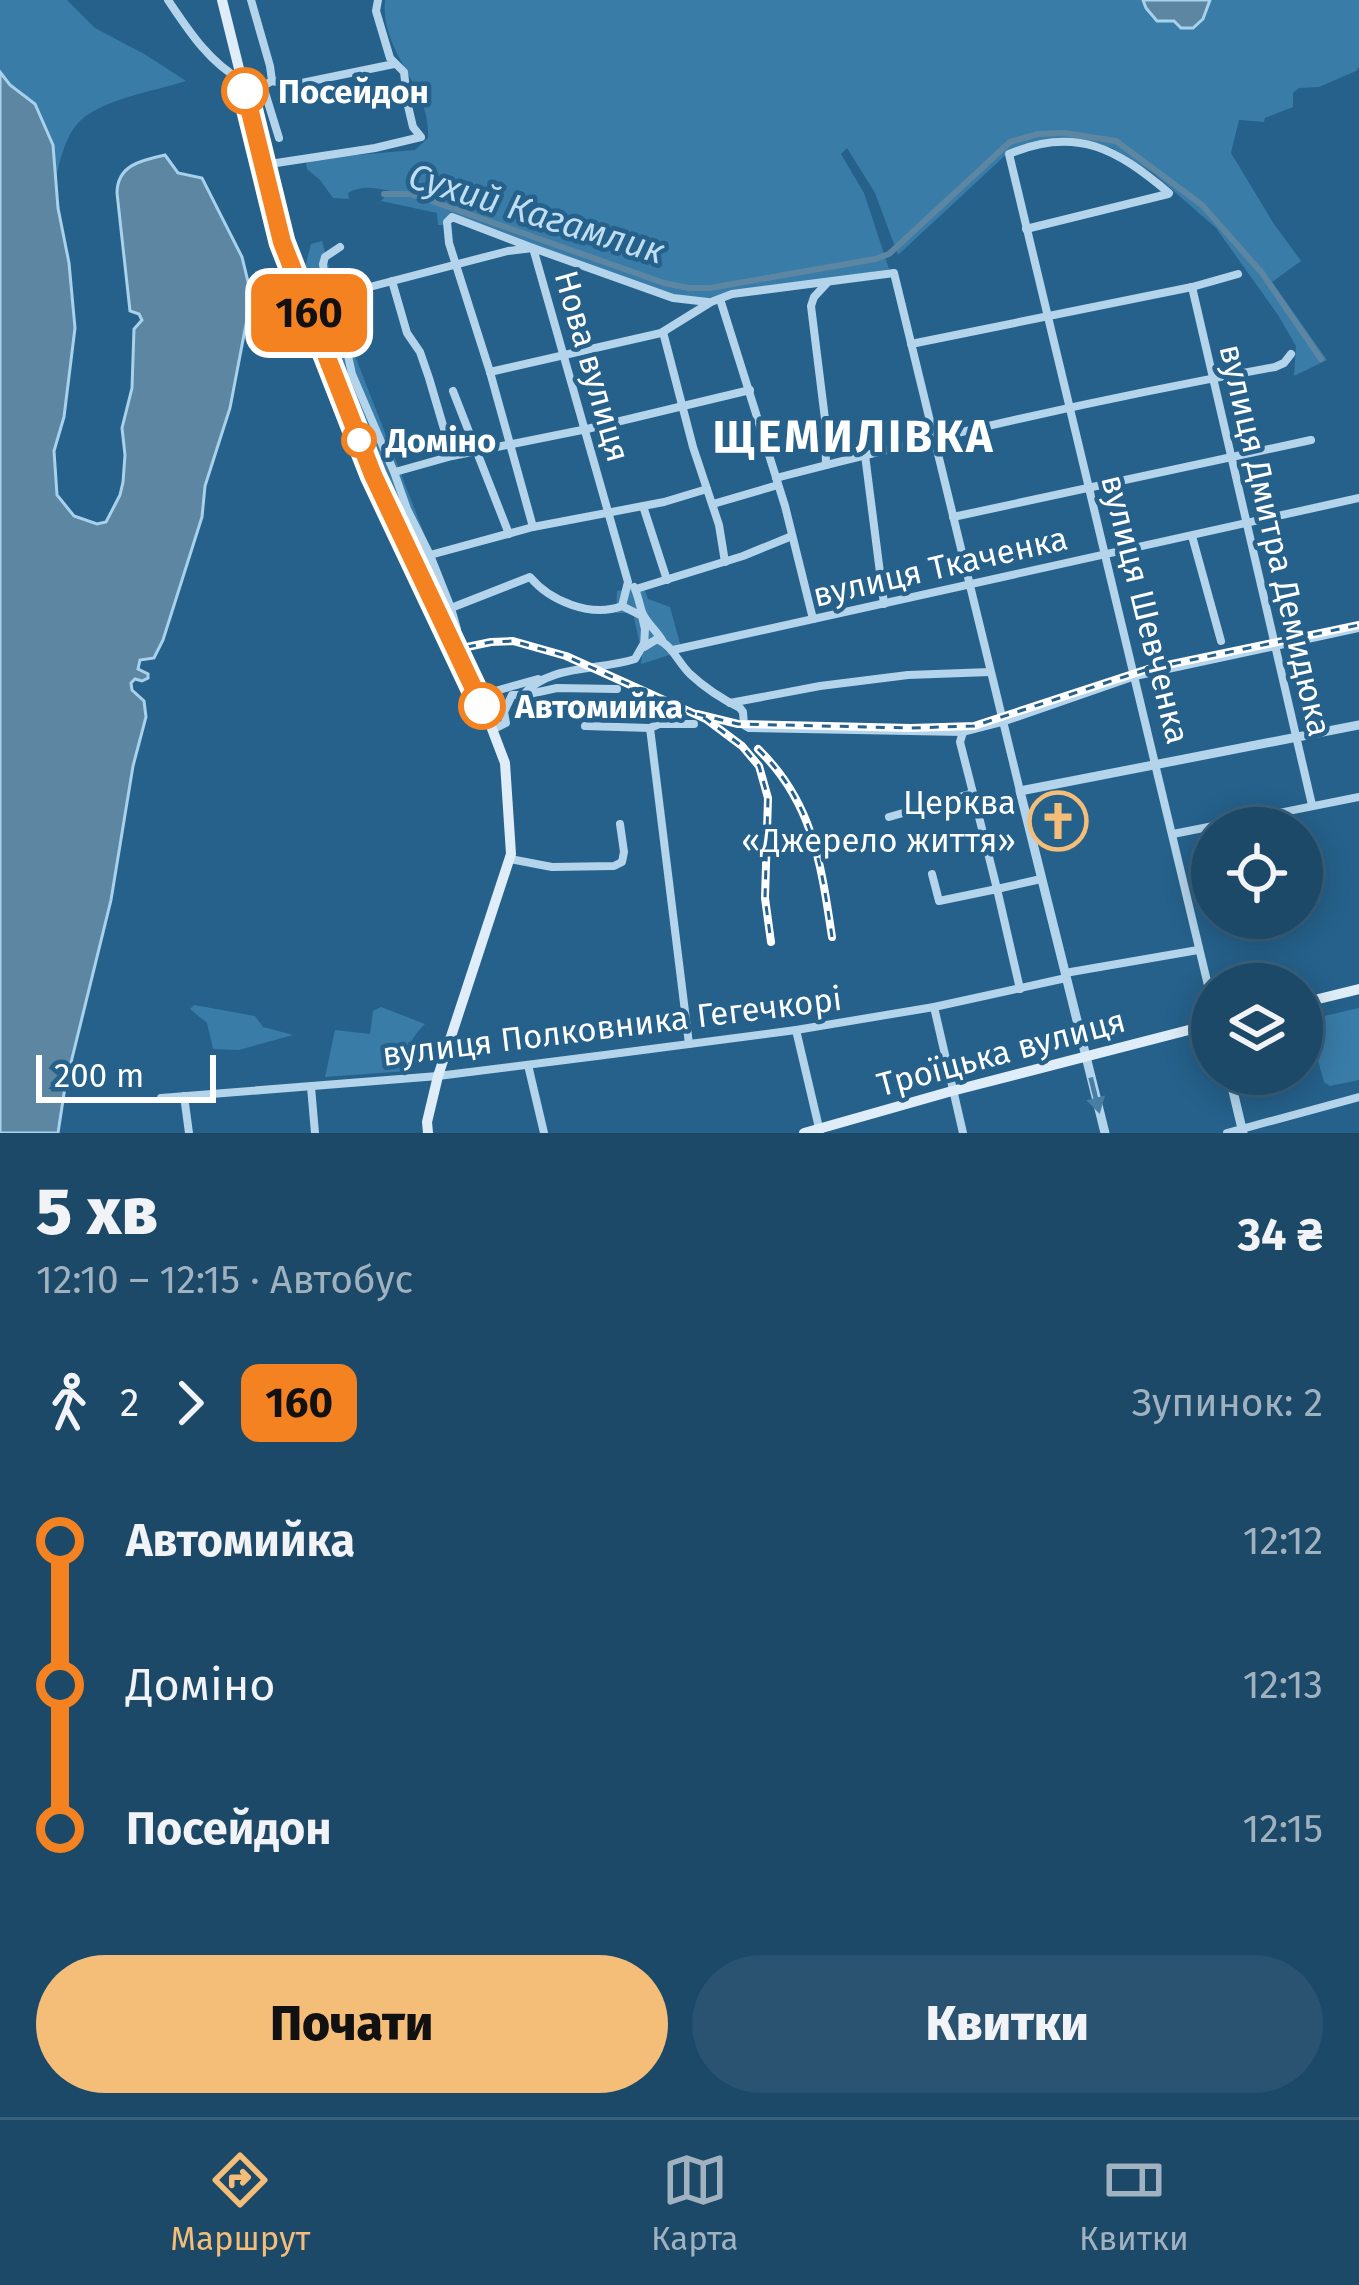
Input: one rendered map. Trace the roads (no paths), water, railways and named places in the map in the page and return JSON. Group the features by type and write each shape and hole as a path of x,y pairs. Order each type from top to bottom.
{"main road":[{"path":"222,0 282,242 373,475 505,763 510,859 438,1076 428,1133"},
{"path":"1323,998 1359,989"},
{"name":"Троїцька вулиця","path":"804,1133 1191,1030"}],"street":[{"path":"168,0 194,39 244,86 292,85 394,64"},
{"path":"251,0 270,66 267,84 279,138"},
{"path":"263,165 421,137 413,127 404,72 394,64 376,11 378,0"},
{"name":"вулиця Шевченка","path":"1026,229 1169,194 1107,148 1051,142 1009,154 1026,229 1046,316 1173,833 1202,963"},
{"name":"Нова вулиця","path":"457,264 446,231 452,218 533,248 642,616 644,647"},
{"path":"340,247 323,264 352,374 452,608 455,650"},
{"path":"335,296 508,250 533,248 673,298 700,303 752,291 894,273 1105,1133"},
{"path":"457,264 533,527"},
{"path":"911,344 1238,274"},
{"path":"392,281 452,456"},
{"path":"826,465 811,306 827,283"},
{"name":"вулиця Дмитра Демидюка","path":"1192,287 1312,805"},
{"path":"490,371 663,332 716,300"},
{"path":"716,300 750,390 813,619"},
{"path":"663,332 725,562"},
{"path":"712,504 826,465 1275,367 1291,354"},
{"path":"394,472 750,390"},
{"path":"453,391 509,533"},
{"path":"953,518 1311,440"},
{"path":"865,455 884,604"},
{"path":"430,555 706,489"},
{"name":"вулиця Ткаченка","path":"673,650 1359,498"},
{"path":"643,506 667,580"},
{"path":"632,586 725,562 792,536"},
{"path":"1192,536 1220,641"},
{"path":"452,608 530,578 572,605 622,606"},
{"name":"Нова вулиця","path":"632,586 622,606 654,627 691,675 743,712 749,728 963,732"},
{"path":"633,609 644,647"},
{"path":"1020,989 960,742 963,732 1135,676 1359,628"},
{"path":"477,696 594,665 624,662 652,641 662,640"},
{"path":"730,703 908,675 990,671"},
{"path":"523,695 540,679"},
{"path":"492,730 506,723 505,712 518,684"},
{"path":"512,695 557,688 617,689"},
{"path":"584,726 694,724"},
{"path":"1020,790 1359,724"},
{"path":"650,728 689,1044"},
{"path":"889,817 973,793"},
{"path":"1173,833 1359,797"},
{"path":"510,859 552,866 614,866 622,862 624,852 620,824"},
{"path":"932,874 939,901 1041,878"},
{"name":"вулиця Полковника Гегечкорі","path":"161,1098 438,1076 796,1030 934,1007 1198,950"},
{"path":"934,1007 963,1133"},
{"path":"796,1030 820,1131"},
{"path":"528,1065 544,1133"},
{"path":"310,1087 315,1133"},
{"path":"1234,1095 1242,1131"},
{"path":"184,1096 188,1133"},
{"path":"1227,1133 1359,1097"}],"waterway":[{"name":"Сухий Кагамлик","path":"384,194 426,199 664,283 710,288 889,254 1010,142 1064,133 1116,141 1202,205 1262,273 1321,359"}],"railway":[{"path":"697,714 738,724 974,726 1148,669 1359,625"},
{"path":"467,647 513,641 566,656 706,719 742,746 759,766 768,798 765,898 771,942"},
{"path":"758,749 777,769 803,813 818,859 832,937"}],"place":[{"name":"Посейдон","path":"245,91"},
{"name":"Доміно","path":"359,440"},
{"name":"Автомийка","path":"482,706"},
{"name":"Церква «Джерело життя»","path":"1058,821"}],"district":[{"name":"ЩЕМИЛІВКА","path":"854,436"}]}
